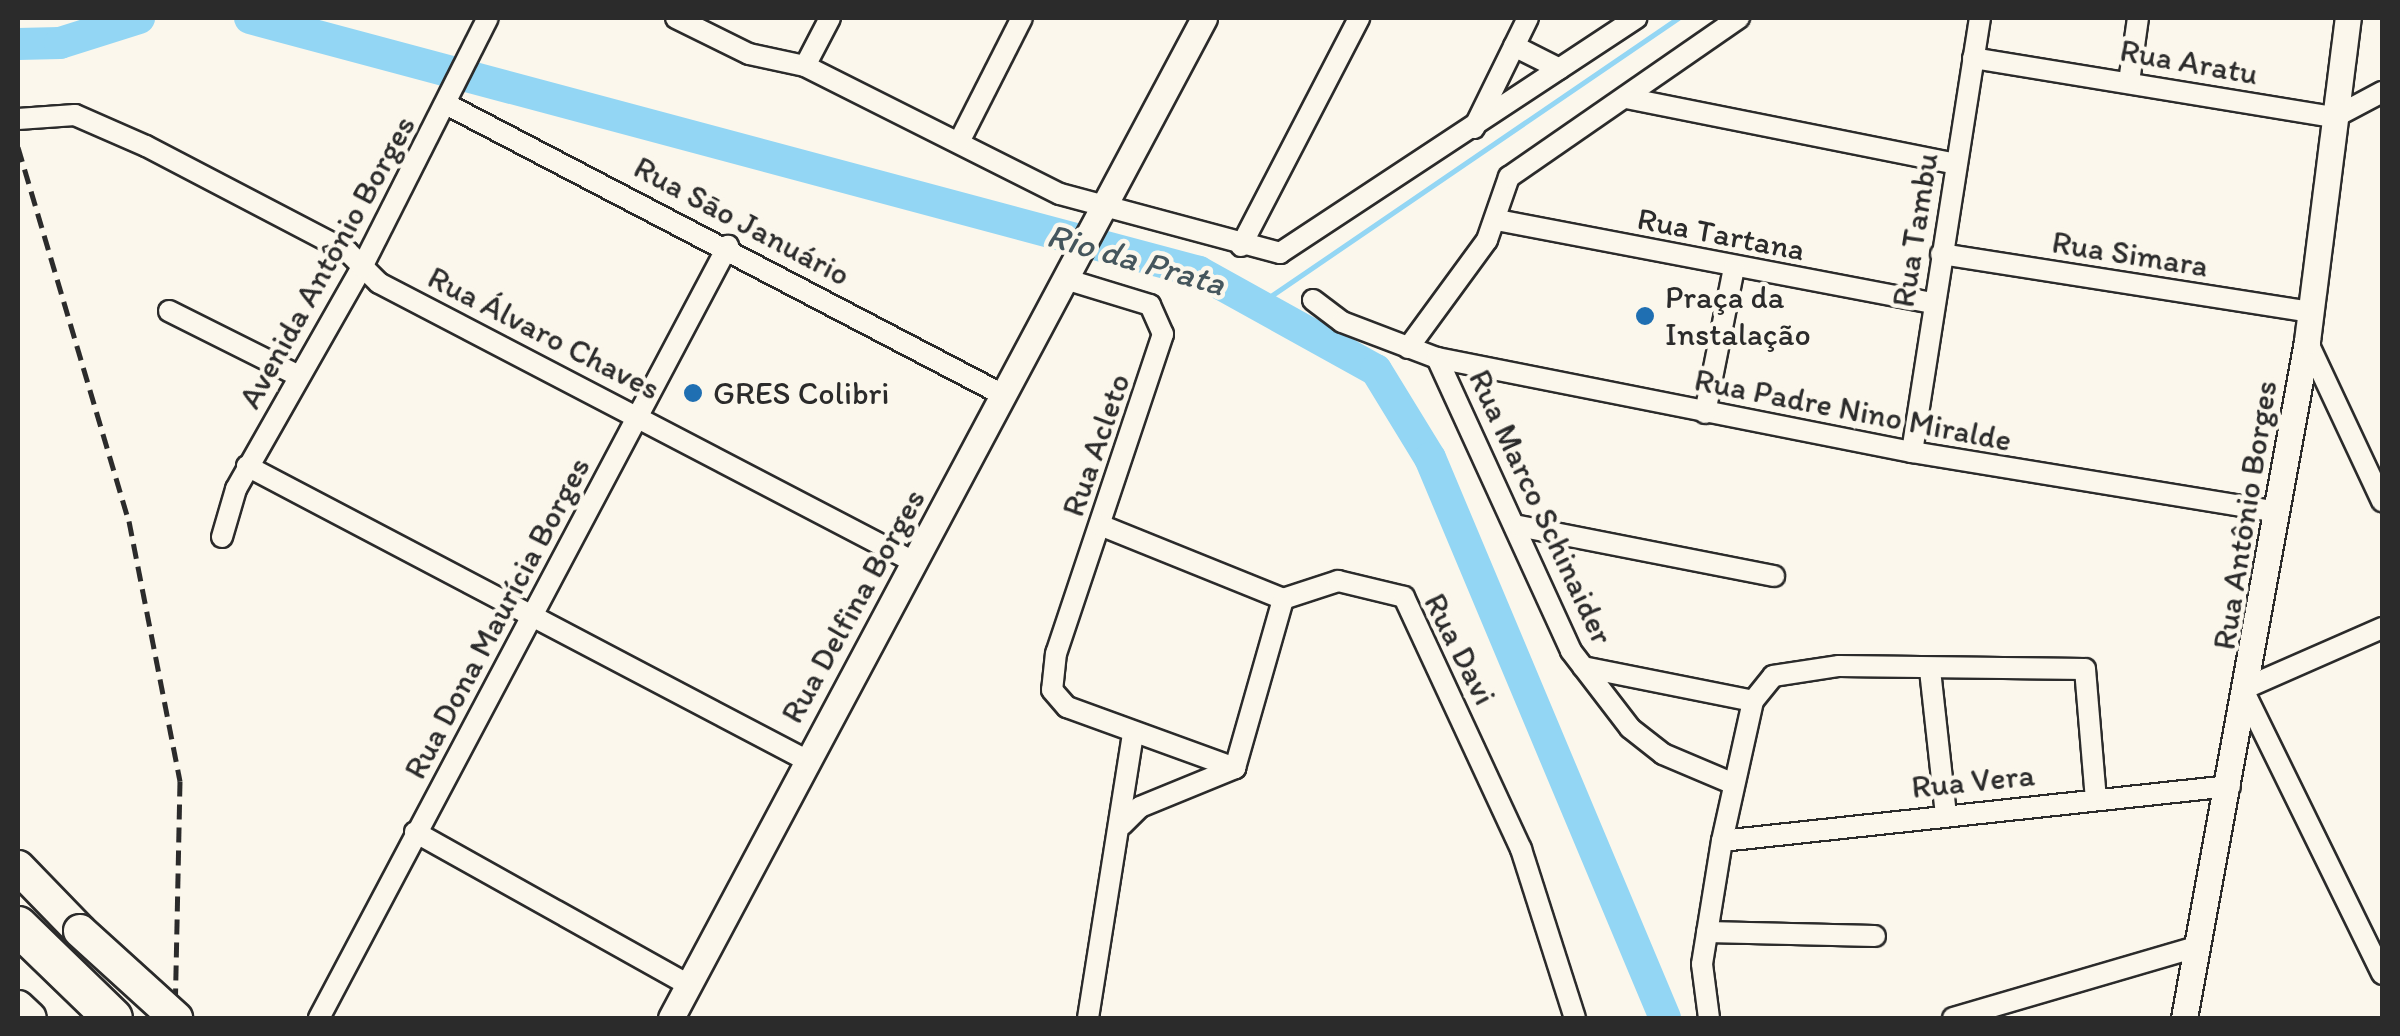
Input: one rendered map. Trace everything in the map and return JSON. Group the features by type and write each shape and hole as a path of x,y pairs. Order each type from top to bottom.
{"highway":[{"path":"18,867 80,931 176,1018"},
{"path":"18,926 113,1018"},
{"path":"18,963 76,1018"},
{"path":"18,1006 30,1018"}],"street":[{"name":"Avenida Antônio Borges","path":"222,536 247,466 362,266 488,18"},
{"path":"676,18 749,54 805,66 1098,216 1280,253 1473,130 1636,18"},
{"path":"802,18 827,23 805,66"},
{"path":"959,142 1022,18"},
{"name":"Rua Delfina Borges","path":"671,1018 1204,18"},
{"path":"1241,246 1359,18"},
{"path":"1473,130 1528,18"},
{"path":"1408,348 1497,220 1509,178 1524,163 1740,18"},
{"name":"Rua Tambu","path":"1912,452 1980,18"},
{"path":"2129,82 2138,18"},
{"name":"Rua Antônio Borges","path":"2179,1015 2248,692 2307,341 2348,18"},
{"path":"1514,46 1560,69"},
{"name":"Rua Aratu","path":"1974,58 2335,117"},
{"path":"2335,117 2382,92"},
{"name":"Rua Sāo Januário","path":"451,96 1005,396"},
{"path":"1626,98 1956,164"},
{"name":"Rua Álvaro Chaves","path":"18,119 61,114 102,124 914,562"},
{"name":"Rua Tartana","path":"1497,220 1934,303"},
{"name":"Rua Dona Maurícia Borges","path":"319,1018 728,246"},
{"name":"Rua Simara","path":"1941,254 2310,312"},
{"path":"1705,413 1734,268"},
{"name":"Rua Acleto","path":"1069,271 1150,305 1163,334 1100,525 1052,690 1066,707 1133,733"},
{"name":"Rua Padre Nino Miralde","path":"1313,300 1408,348 1437,358 1912,452 2278,512"},
{"path":"169,311 297,374"},
{"path":"2307,341 2382,501"},
{"name":"Rua Marco Schinaider","path":"1437,358 1583,667 1663,754 1734,784"},
{"path":"247,466 806,760"},
{"path":"1100,525 1282,599 1235,768"},
{"path":"1519,526 1774,576"},
{"name":"Rua Davi","path":"1282,599 1338,581 1404,597 1535,882 1575,1018"},
{"path":"2382,628 2248,692 2382,974"},
{"path":"1583,667 1753,701"},
{"path":"1709,1018 1706,932 1753,701 1790,670 2079,668 2088,672 2096,799"},
{"path":"1930,670 1946,814"},
{"path":"1088,1018 1122,825 1133,733 1235,768"},
{"path":"1122,825 1140,807 1235,768"},
{"name":"Rua Vera","path":"1722,840 2230,786"},
{"path":"416,832 689,985"},
{"path":"1706,932 1876,936"},
{"path":"1953,1018 2192,948"}],"waterway":[{"name":"Rio da Prata","path":"18,44 60,43 139,18"},
{"name":"Rio da Prata","path":"250,18 1199,272 1376,370 1430,458 1665,1018"},
{"path":"1262,302 1678,18"}],"railway":[{"path":"18,147 129,521 180,781 175,1018"}],"place":[{"name":"Praça da Instalação","path":"1645,316"},
{"name":"GRES Colibri","path":"693,393"}]}
